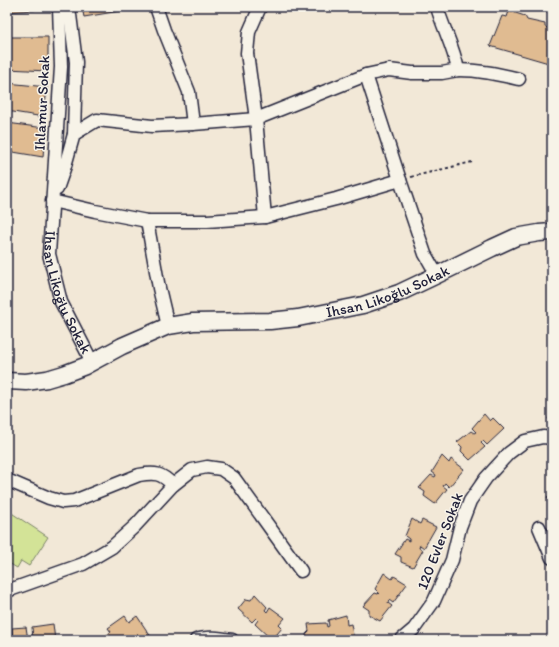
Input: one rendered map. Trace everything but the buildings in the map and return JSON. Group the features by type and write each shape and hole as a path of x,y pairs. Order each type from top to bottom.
{"street":[{"name":"Ihlamur Sokak","path":"52,201 61,67 59,7"},
{"path":"69,7 76,62 74,134 66,166 52,201 147,221 207,222 265,217 336,199 400,180"},
{"path":"156,7 189,92 193,124"},
{"path":"260,7 249,32 247,53 256,119 265,217"},
{"path":"437,7 456,59 458,70"},
{"path":"74,134 97,120 152,126 256,119 366,75 389,70 412,73 442,73 458,70 475,70 519,79"},
{"path":"366,75 425,254 437,275"},
{"name":"İhsan Likoğlu Sokak","path":"52,201 49,254 61,302 92,362 122,346 168,326 193,322 263,321 298,318 363,306 399,293 516,238 552,232"},
{"path":"147,221 159,288 168,326"},
{"path":"7,381 26,382 47,379 64,374 92,362"},
{"name":"120 Evler Sokak","path":"401,640 414,629 434,601 452,560 460,527 470,500 486,478 509,453 525,441 543,437 552,438"},
{"path":"7,591 83,564 112,547 135,526 173,485 192,470 207,467 220,469 234,478 301,570"},
{"path":"7,480 49,498 63,502 74,501 139,475 150,473 161,475 173,485"},
{"path":"540,527 552,558"},
{"path":"196,640 201,638 215,638 232,640"}],"path":[{"path":"400,180 472,162"}],"green space":[{"path":"7,510 48,537 29,566 21,561 17,568 7,562 10,555 7,553"}]}
